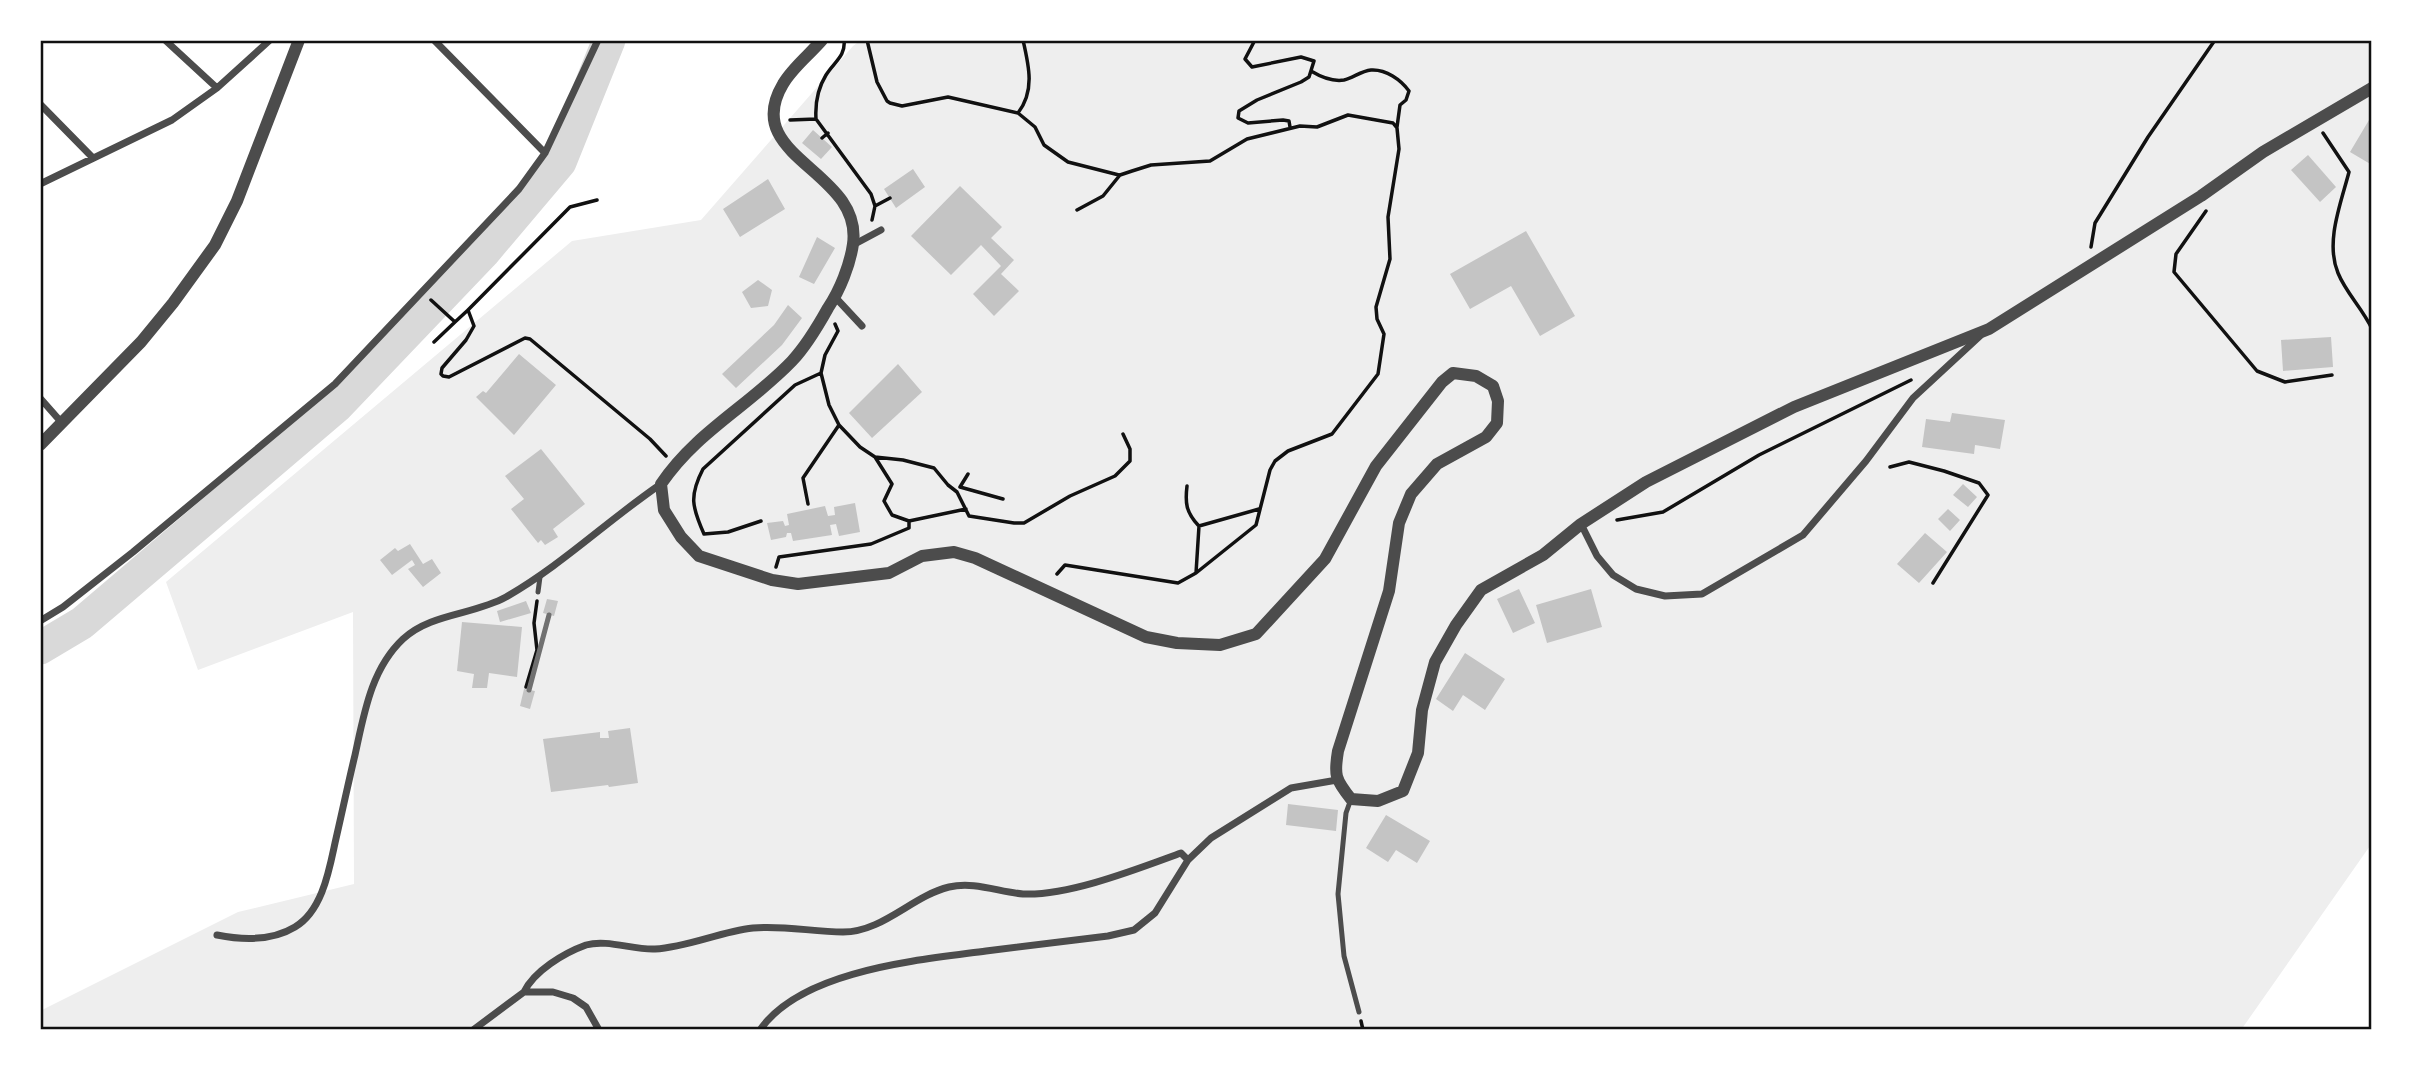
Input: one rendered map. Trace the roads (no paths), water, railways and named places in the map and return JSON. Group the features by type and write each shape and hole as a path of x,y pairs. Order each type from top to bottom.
{"street":[{"path":"165,40 217,88"},
{"path":"40,184 172,120 217,88 270,40"},
{"path":"40,445 141,342 215,245 237,201 299,40"},
{"path":"434,40 545,153"},
{"path":"40,621 63,607 133,552 335,384 519,189 545,153 598,40"},
{"path":"217,935 241,939 266,937 295,927 311,912 327,880 368,697 381,667 404,638 427,623 502,599 540,577 661,484 699,438 792,360 816,330 835,297 853,245 854,225 847,205 836,191 788,149 774,122 775,107 783,83 822,40"},
{"path":"1581,524 1597,556 1613,575 1636,589 1665,596 1702,594 1803,535 1866,461 1913,397 1989,329 2219,184 2263,152 2372,88"},
{"path":"40,104 93,158"},
{"path":"853,245 881,230"},
{"path":"835,297 862,327"},
{"path":"661,484 664,510 681,537 699,556 772,580 798,584 889,573 922,556 954,552 975,558 1146,637 1177,643 1220,645 1256,634 1325,559 1376,466 1442,382 1453,373 1476,376 1493,386 1498,401 1497,423 1486,437 1437,464 1411,494 1399,523 1389,591 1338,751 1335,771 1337,780 1351,799 1378,802 1403,790 1418,753 1422,710 1435,662 1456,625 1481,590 1543,555 1581,524 1646,482 1794,407 1989,329"},
{"path":"40,398 62,423"},
{"path":"760,1030 771,1015 802,995 839,978 903,962 1108,936 1134,930 1155,913 1188,860 1211,838 1291,788 1337,780"},
{"path":"473,1030 524,992 529,982 564,955 589,944 650,949 672,947 705,937 754,928 845,932 871,926 931,893 953,886 983,887 1023,894 1055,892 1181,853 1188,860"},
{"path":"524,992 553,992 573,998 586,1007 599,1030"}],"lane":[{"path":"538,592 540,577"},
{"path":"1351,799 1346,813 1338,894 1344,956 1359,1012"}],"waterway":[{"path":"40,648 82,623 336,407 484,252 560,162 609,40"}],"railway":[{"path":"529,690 549,615"}]}
